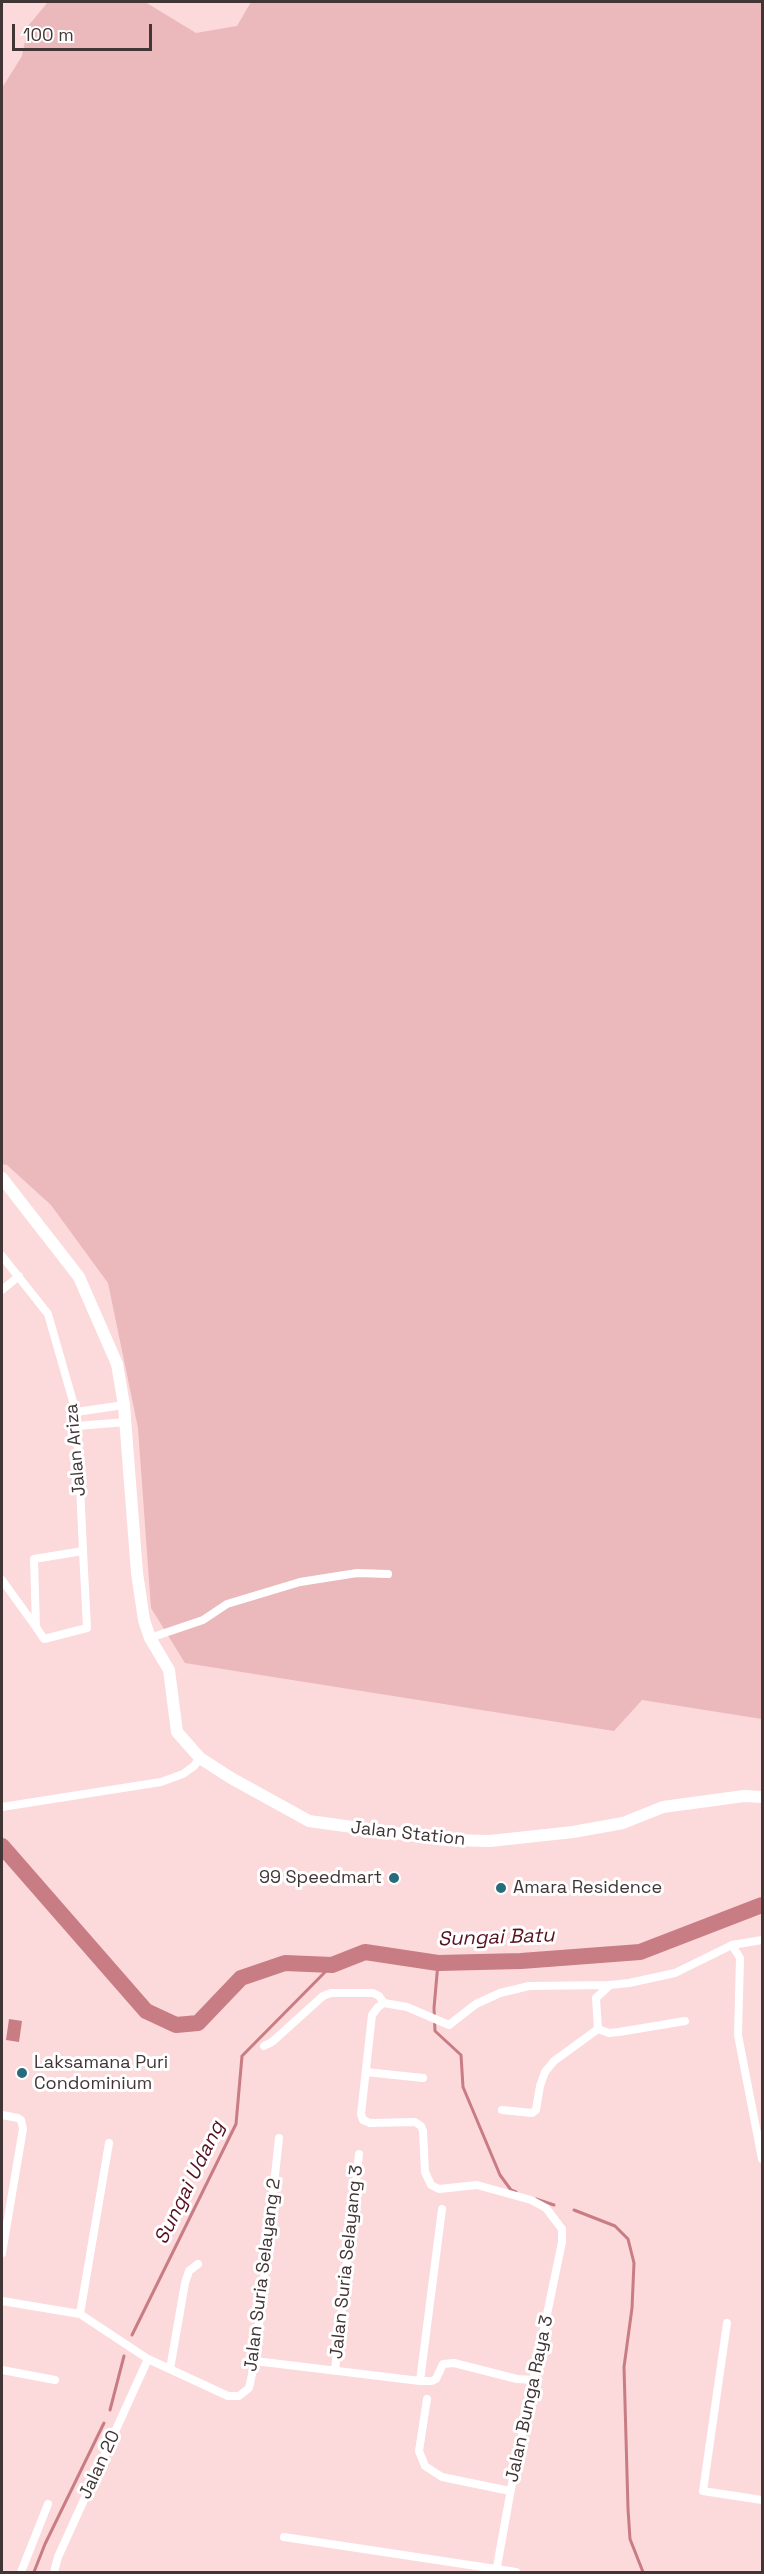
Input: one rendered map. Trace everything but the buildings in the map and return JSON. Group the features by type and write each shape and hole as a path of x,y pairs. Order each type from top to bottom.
{"street":[{"name":"Jalan Station","path":"2,1178 79,1277 117,1364 126,1422 137,1574 144,1620 150,1638 169,1670 177,1732 200,1758 241,1784 309,1821 446,1840 490,1841 573,1832 622,1823 663,1806 744,1796 762,1797"},
{"name":"Jalan Ariza","path":"2,1256 48,1314 76,1412 87,1628 44,1638 36,1627"},
{"path":"2,1290 19,1276"},
{"path":"76,1412 124,1405"},
{"path":"77,1426 126,1422"},
{"path":"36,1627 34,1559 83,1551"},
{"path":"150,1638 203,1620 227,1604 300,1582 330,1575 388,1574"},
{"path":"2,1580 36,1627"},
{"path":"2,1807 161,1782 183,1774 200,1758"},
{"path":"423,2078 366,2072 372,2015 384,2003 407,2007 446,2025 452,2024 484,2000 500,1993 529,1986 610,1985 675,1973 732,1945 762,1940"},
{"path":"732,1945 740,1958 738,2035 762,2159"},
{"path":"598,2029 596,1998 610,1985"},
{"path":"264,2046 272,2042 323,1996 331,1993 373,1993 380,1996 384,2003"},
{"path":"598,2029 609,2033 685,2021"},
{"path":"502,2110 532,2113 536,2110 543,2079 554,2061 598,2029"},
{"name":"Jalan Bunga Raya 3","path":"366,2072 360,2114 363,2120 370,2123 415,2122 423,2131 424,2172 431,2185 439,2189 477,2185 531,2200 546,2208 562,2229 562,2242 510,2491 496,2571"},
{"path":"2,2115 14,2116 21,2120 22,2138 2,2253"},
{"name":"Jalan Suria Selayang 2","path":"171,2369 228,2396 239,2396 249,2388 255,2361 279,2138"},
{"path":"80,2314 109,2143"},
{"name":"Jalan Suria Selayang 3","path":"335,2370 359,2154"},
{"path":"420,2381 442,2209"},
{"path":"2,2301 80,2314 148,2359 171,2369 185,2283 189,2271 198,2264"},
{"path":"727,2323 703,2491 762,2500"},
{"name":"Jalan 20","path":"54,2572 58,2557 148,2359"},
{"path":"255,2361 420,2381 436,2379 443,2364 454,2363 517,2379 534,2379"},
{"path":"2,2370 55,2380"},
{"path":"427,2398 419,2451 425,2466 442,2476 510,2491"},
{"path":"21,2572 48,2504"},
{"path":"284,2537 496,2571 516,2572"}],"shaded area":[{"path":"48,2 145,2 196,33 237,26 251,2 762,2 762,1719 642,1700 614,1731 185,1663 151,1608 138,1428 108,1283 51,1205 7,1165 2,1164 2,88 22,56 28,26"},
{"path":"9,2019 22,2021 19,2042 6,2040"}],"waterway":[{"name":"Sungai Batu","path":"2,1846 146,2011 176,2025 198,2023 241,1978 285,1963 332,1965 365,1952 438,1963 521,1961 640,1952 762,1905"},
{"path":"438,1963 434,2008 435,2031 461,2055 463,2087 500,2175 511,2190 516,2192"},
{"name":"Sungai Udang","path":"132,2335 236,2124 242,2056 332,1965"},
{"path":"536,2199 554,2205"},
{"path":"574,2210 615,2226 628,2239 634,2263 632,2308 624,2367 628,2509 630,2539 643,2572"},
{"name":"Sungai Udang","path":"110,2410 124,2356"},
{"name":"Sungai Udang","path":"34,2572 45,2544 104,2423"}],"place":[{"name":"99 Speedmart","path":"394,1878"},
{"name":"Amara Residence","path":"501,1888"},
{"name":"Laksamana Puri Condominium","path":"22,2073"}]}
